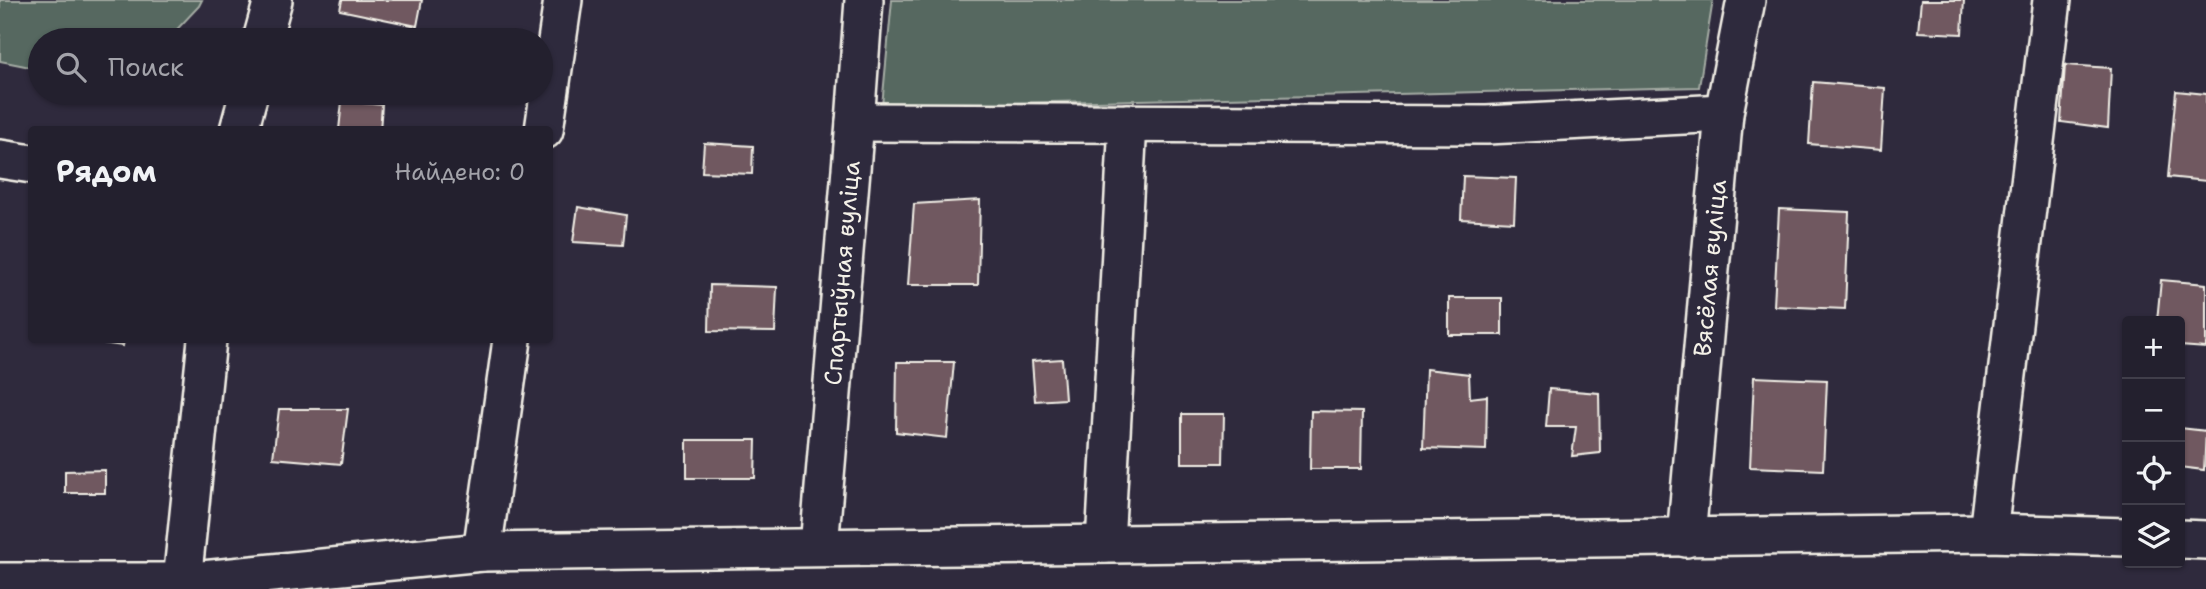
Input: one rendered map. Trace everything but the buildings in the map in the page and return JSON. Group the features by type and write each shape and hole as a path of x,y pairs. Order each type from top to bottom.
{"street":[{"path":"265,28 273,0"},
{"path":"553,72 564,0"},
{"name":"Спартыўная вуліца","path":"819,547 864,0"},
{"name":"Вясёлая вуліца","path":"1686,538 1724,113 1746,0"},
{"path":"1988,533 2052,0"},
{"path":"240,126 246,105"},
{"path":"545,126 548,105"},
{"path":"855,122 1487,125 1724,113"},
{"path":"1105,544 1128,123"},
{"path":"0,159 28,163"},
{"path":"182,582 207,343"},
{"path":"482,552 512,343"},
{"path":"0,582 182,582 482,552 1988,533 2122,537"},
{"path":"2185,539 2206,540"}],"green space":[{"path":"0,0 202,0 178,28 28,28 28,67 0,61"},
{"path":"892,0 1713,0 1699,87 882,106"}]}
